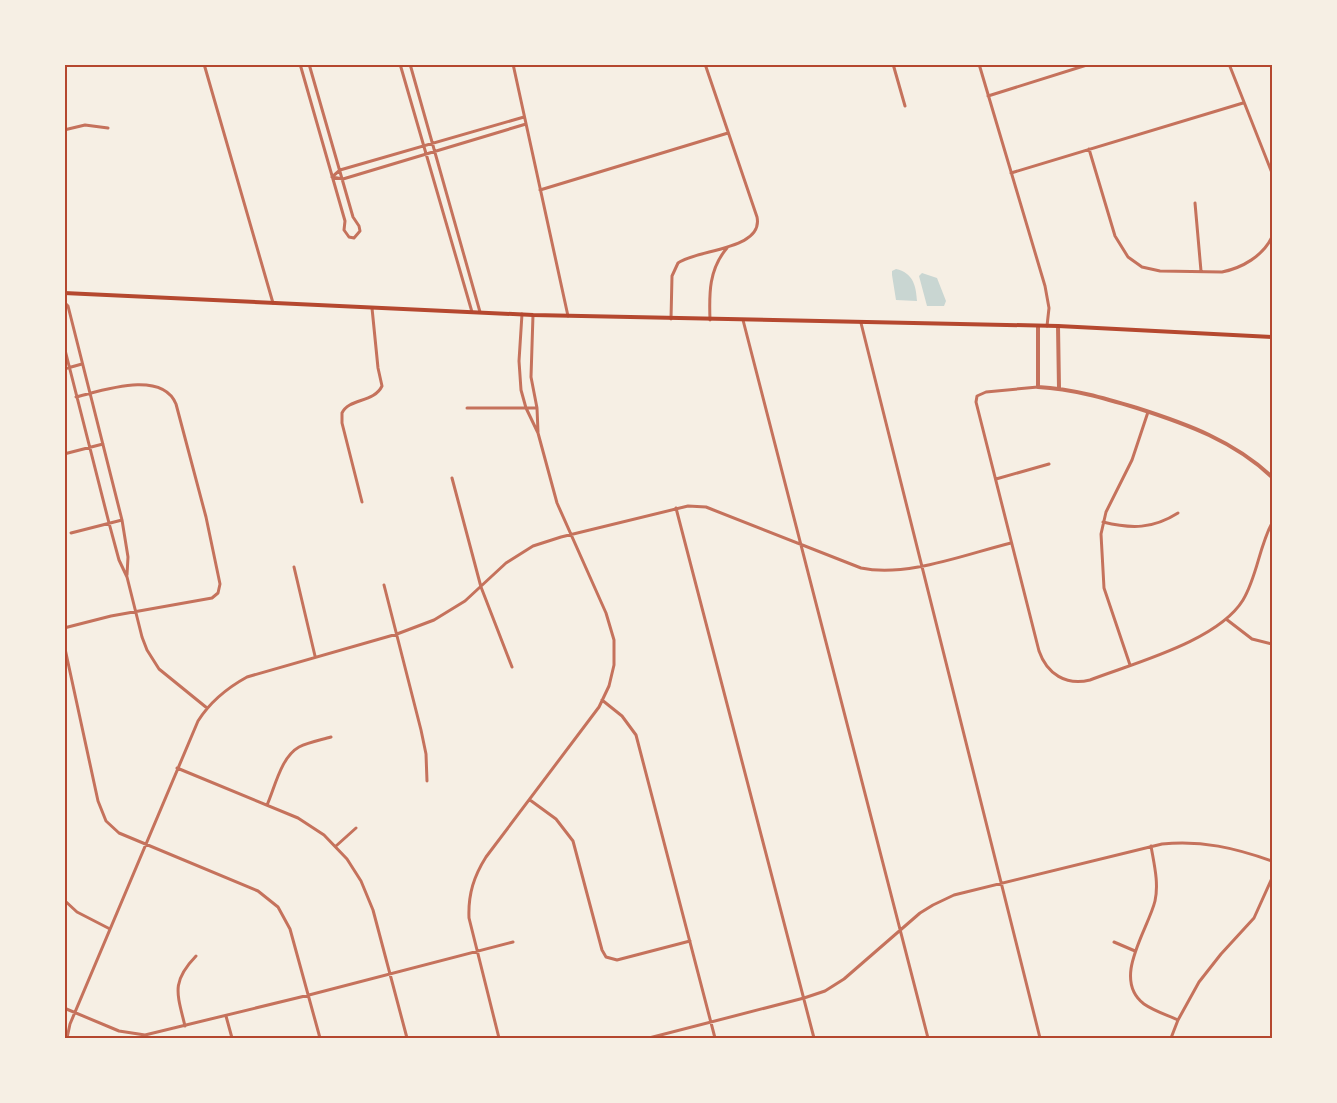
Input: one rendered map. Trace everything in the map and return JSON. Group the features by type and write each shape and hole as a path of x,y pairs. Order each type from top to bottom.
{"main road":[{"path":"64,293 533,315 1058,326 1272,337"}],"street":[{"path":"204,64 273,303"},
{"path":"300,64 345,221 344,230 349,237 354,238 360,231 359,226 353,217 309,64"},
{"path":"400,64 472,312"},
{"path":"410,64 480,312"},
{"path":"513,64 568,316"},
{"path":"671,319 672,276 676,265 684,259 728,247 753,235 758,222 705,64"},
{"path":"893,64 905,106"},
{"path":"979,64 1048,301 1047,326"},
{"path":"988,96 1090,64"},
{"path":"1229,64 1272,173"},
{"path":"1011,173 1243,103"},
{"path":"332,177 340,170 524,117"},
{"path":"332,177 343,179 526,124"},
{"path":"64,130 84,125 108,128"},
{"path":"540,190 728,133"},
{"path":"1089,149 1115,236 1128,257 1148,268 1160,271 1222,272 1239,267 1254,258 1271,246 1272,237"},
{"path":"1195,202 1201,271"},
{"path":"710,320 711,279 715,265 728,247"},
{"path":"64,302 68,306 122,520 128,557 127,577"},
{"path":"362,502 342,423 342,413 348,406 374,396 382,386 372,308"},
{"path":"499,1038 469,918 474,879 486,857 602,700 612,676 614,640 606,613 557,503 538,434 525,408 520,377 522,314"},
{"path":"533,315 531,377 537,408 538,434"},
{"path":"743,320 928,1038"},
{"path":"860,321 1040,1038"},
{"path":"1038,326 1038,387"},
{"path":"1058,326 1059,388"},
{"path":"64,346 119,560 127,577 147,650 159,669 207,708"},
{"path":"64,369 82,364"},
{"path":"64,628 214,596 220,584 213,547 181,421 171,394 161,388 142,385 76,397"},
{"path":"1272,477 1225,442 1195,427 1098,396 1059,388 1038,387 995,390 978,396 976,402 1039,651 1045,666 1068,681 1083,682 1199,638 1226,619 1244,598 1272,523"},
{"path":"467,408 537,408"},
{"path":"1130,665 1104,588 1100,545 1103,522 1132,460 1148,412"},
{"path":"64,454 103,444"},
{"path":"996,479 1049,464"},
{"path":"452,478 481,587 512,668"},
{"path":"67,1038 75,1013 198,722 207,708 227,688 247,677 397,634 446,615 525,549 676,508 695,505 706,507 871,570 898,570 922,566 1011,543"},
{"path":"676,508 814,1038"},
{"path":"1103,522 1132,528 1144,527 1163,522 1178,513"},
{"path":"71,533 122,520"},
{"path":"294,567 315,656"},
{"path":"384,585 423,736 427,781"},
{"path":"1226,619 1252,639 1272,644"},
{"path":"64,644 101,813 112,828 252,888 272,900 285,916 290,929 320,1038"},
{"path":"602,700 622,716 636,735 715,1038"},
{"path":"267,805 287,759 293,752 331,737"},
{"path":"177,768 313,826 336,846 354,869 367,894 380,932 406,1038"},
{"path":"530,800 556,819 573,841 602,950 606,957 617,960 690,941"},
{"path":"336,846 356,828"},
{"path":"649,1038 825,991 844,979 920,913 944,899 1151,846 1177,843 1217,845 1272,861"},
{"path":"1151,846 1156,893 1151,914 1135,951 1131,977 1134,991 1144,1004 1178,1020"},
{"path":"1171,1038 1178,1020 1209,969 1254,918 1272,878"},
{"path":"64,900 77,912 110,929"},
{"path":"64,1008 119,1031 145,1037 513,942"},
{"path":"1114,942 1135,951"},
{"path":"185,1026 177,992 178,982 185,967 196,956"},
{"path":"226,1016 232,1038"},
{"path":"534,1038 548,1038"}],"shaded area":[{"path":"896,269 910,277 916,290 917,301 896,300 892,271"},
{"path":"922,273 937,278 946,301 944,306 927,306 919,276"}]}
